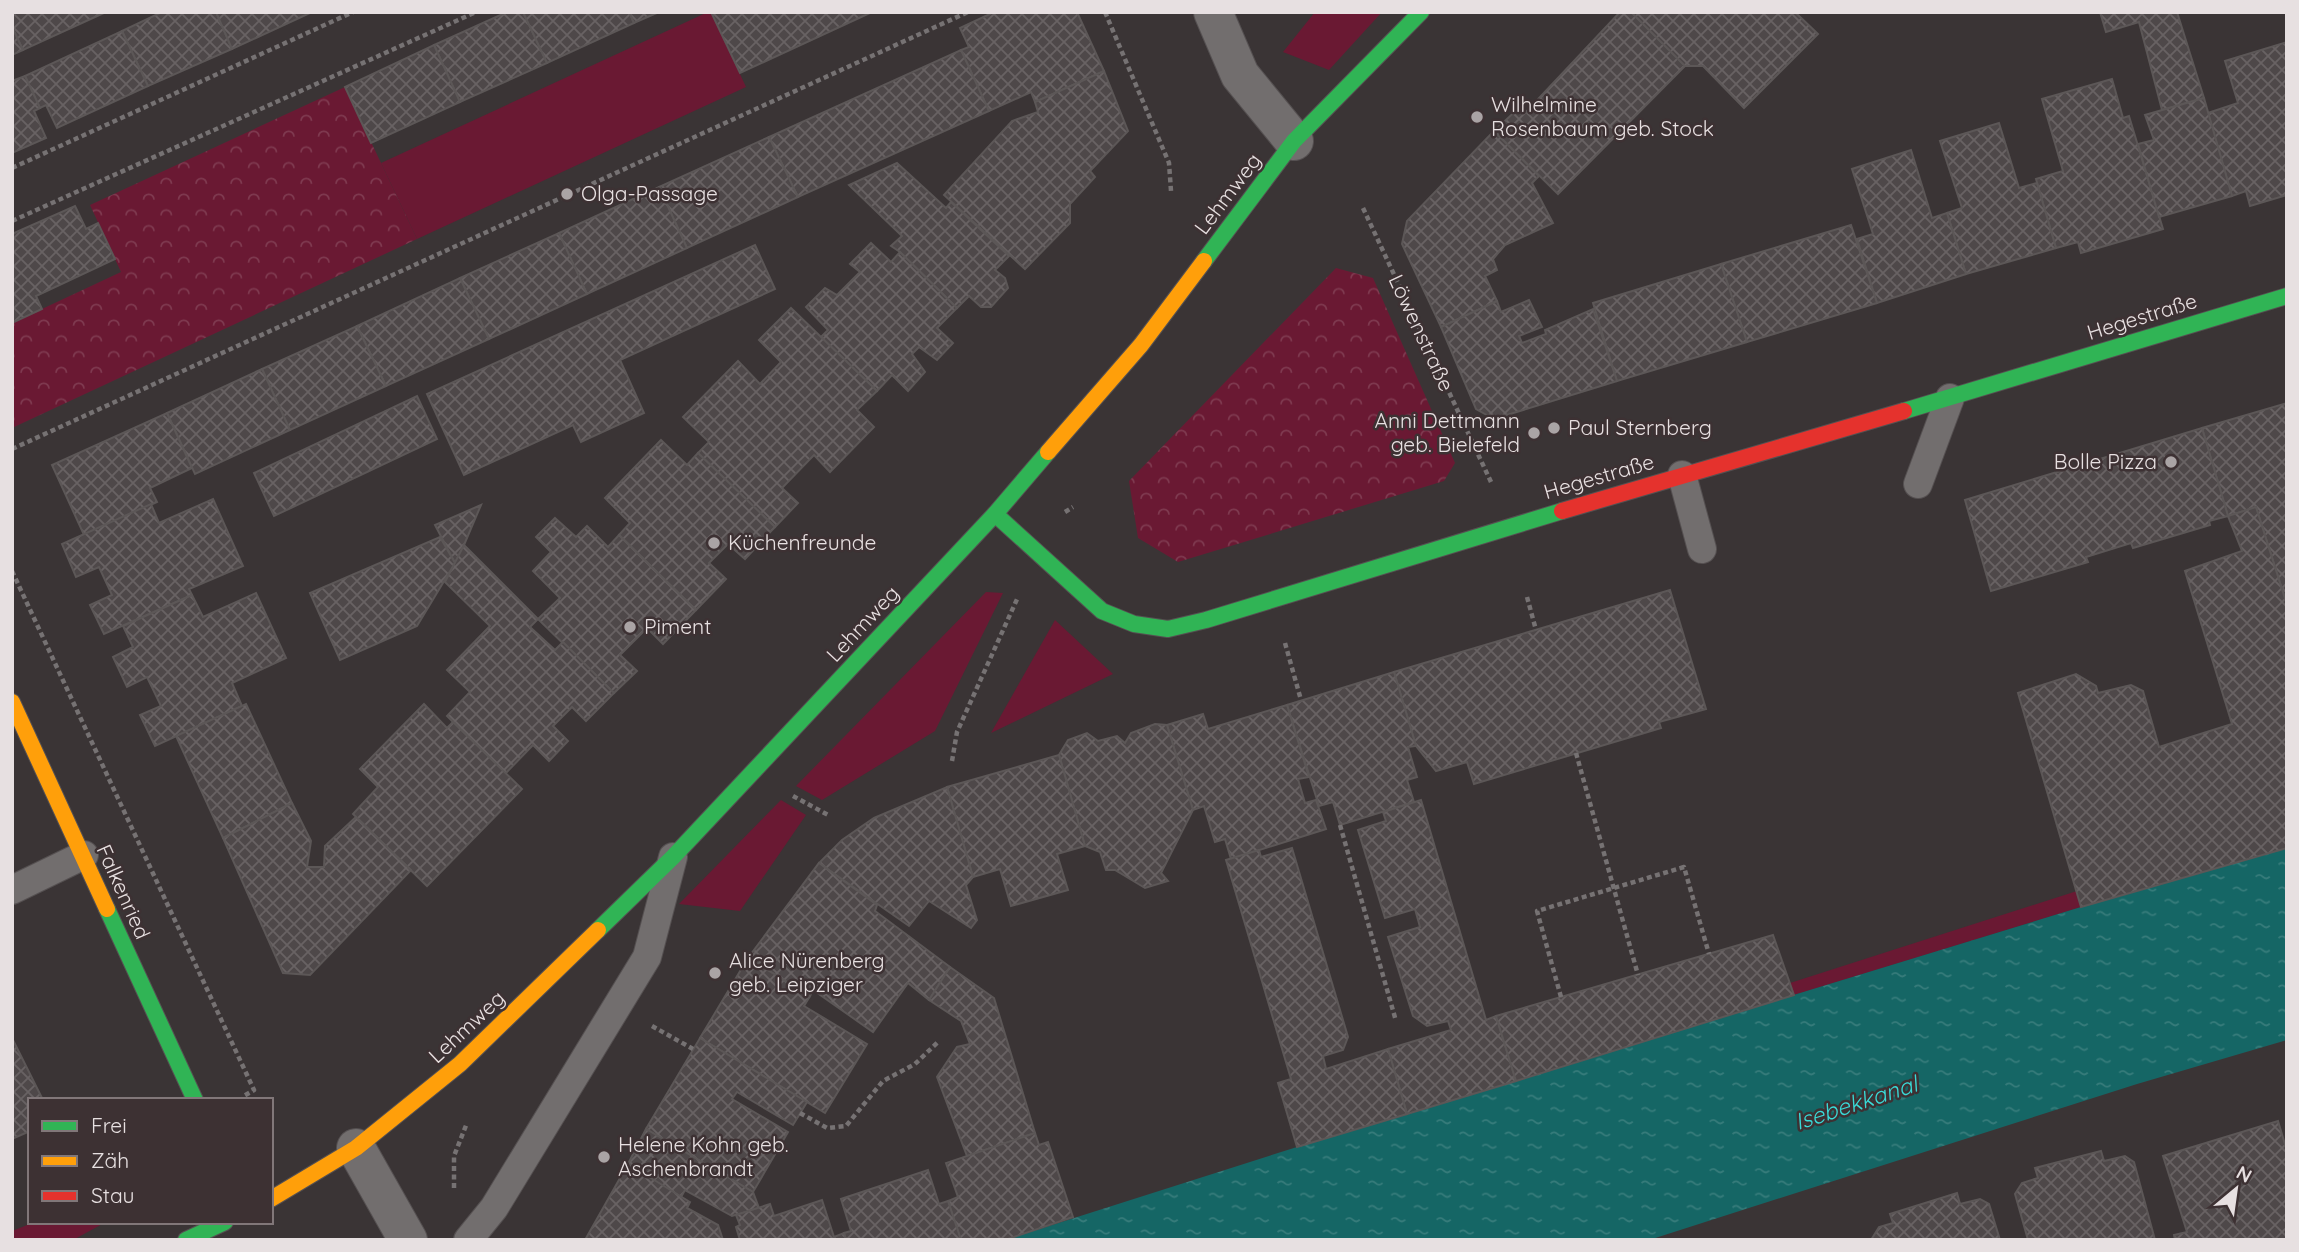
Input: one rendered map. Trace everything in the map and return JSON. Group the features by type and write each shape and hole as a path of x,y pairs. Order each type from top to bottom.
{"street":[{"path":"1213,12 1240,75 1294,141"},
{"name":"Lehmweg","path":"273,1198 356,1148 460,1064 673,857 995,514 1141,345 1294,141 1421,12"},
{"name":"Hegestraße","path":"995,514 1102,611 1133,624 1168,629 1206,620 1682,475 1950,398 2287,296"},
{"name":"Falkenried","path":"12,702 194,1098"},
{"path":"356,1148 408,1240"},
{"path":"186,1240 221,1224"}],"lane":[{"path":"1918,484 1950,398"},
{"path":"1682,475 1702,549"},
{"path":"12,890 84,855"},
{"path":"468,1240 494,1208 647,957 673,857"}],"path":[{"path":"12,168 353,12"},
{"path":"12,221 476,12"},
{"path":"12,449 968,12"},
{"path":"1105,12 1169,163 1171,191"},
{"name":"Löwenstraße","path":"1363,208 1491,483"},
{"path":"12,571 254,1090 240,1098"},
{"path":"952,761 957,732 1022,588"},
{"path":"1527,597 1536,630"},
{"path":"1272,598 1301,700"},
{"path":"1576,753 1638,975"},
{"path":"1340,825 1396,1020"},
{"path":"1561,997 1537,911 1613,887 1684,867 1709,954"},
{"path":"800,1113 827,1128 846,1126 883,1081 915,1064 938,1042"}],"green space":[{"path":"711,12 746,87 417,239 381,163"},
{"path":"1315,12 1382,12 1329,70 1283,52"},
{"path":"345,87 417,239 12,428 12,323 121,272 90,205"},
{"path":"1336,268 1373,278 1455,463 1444,481 1178,562 1138,538 1129,481"},
{"path":"986,592 1003,593 935,731 822,800 796,786"},
{"path":"1055,620 1113,674 991,733"},
{"path":"781,800 806,815 740,911 679,904"},
{"path":"2077,891 2081,907 1794,995 1790,983"},
{"path":"30,1224 102,1224 73,1240 12,1240 12,1231"}],"water":[{"name":"Isebekkanal","path":"2287,848 2287,1040 2137,1084 1649,1240 1005,1240 1297,1147 2081,907"}],"building":[{"path":"12,12 106,12 23,50 12,27"},
{"path":"162,12 216,12 232,49 148,86 122,31"},
{"path":"216,12 312,12 232,49"},
{"path":"507,12 523,12 547,63 460,102 434,45"},
{"path":"523,12 629,12 634,23 547,63"},
{"path":"629,12 659,12 634,23"},
{"path":"711,12 872,12 740,73"},
{"path":"994,12 1077,12 1104,71 1035,102 1031,92 989,111 961,50 969,47 960,28"},
{"path":"1620,12 1631,12 1685,66 1558,194 1494,131 1520,107 1525,113"},
{"path":"1631,12 1795,12 1818,34 1744,108 1703,66 1685,66"},
{"path":"2100,12 2177,12 2204,98 2162,110 2139,22 2106,32"},
{"path":"12,27 23,50 12,55"},
{"path":"122,31 148,86 57,128 46,105 40,108 25,76"},
{"path":"2287,42 2287,195 2250,206 2246,191 2232,196 2208,113 2238,103 2225,61"},
{"path":"434,45 460,102 371,143 345,87"},
{"path":"961,50 989,111 798,197 769,137"},
{"path":"1104,71 1128,131 1090,171 1095,177 1070,204 1070,223 1025,269 944,195 1012,121 1038,112 1035,102"},
{"path":"25,76 40,108 34,111 46,138 12,153 12,81"},
{"path":"2112,79 2123,118 2129,116 2163,229 2081,253 2078,242 2056,248 2036,179 2063,171 2042,99"},
{"path":"2204,98 2232,196 2159,217 2138,144 2154,140 2145,115"},
{"path":"1999,123 2019,188 2037,183 2056,248 1966,274 1947,213 1962,208 1940,141"},
{"path":"1494,131 1539,176 1532,183 1553,223 1505,245 1493,259 1497,270 1485,276 1497,301 1441,327 1402,244 1407,221"},
{"path":"769,137 798,197 687,248 659,187"},
{"path":"1911,150 1932,218 1947,213 1966,274 1877,303 1857,239 1873,234 1852,169"},
{"path":"897,163 946,208 951,202 1009,256 995,270 1005,278 1008,288 991,307 981,307 969,296 957,308 891,246 902,236 849,185"},
{"path":"659,187 687,248 587,294 559,233"},
{"path":"75,206 86,229 98,223 115,259 36,296 42,309 12,323 12,234"},
{"path":"1851,225 1877,303 1747,342 1721,264"},
{"path":"559,233 587,294 489,339 460,278"},
{"path":"871,243 891,262 900,252 957,308 937,328 953,343 937,360 919,347 912,354 925,372 908,391 892,375 877,391 821,337 828,330 806,307 825,288 837,295 860,272 850,264"},
{"path":"755,245 775,289 620,360 644,413 581,442 573,425 464,475 427,394"},
{"path":"1721,264 1747,342 1617,381 1593,303"},
{"path":"460,278 489,339 386,386 357,326"},
{"path":"1529,300 1542,327 1519,336 1522,343 1546,334 1545,330 1593,309 1617,381 1494,419 1476,409 1441,327 1497,301 1501,312"},
{"path":"791,308 877,391 857,410 874,427 830,472 814,455 782,488 798,503 775,527 698,453 709,442 683,417 738,361 760,384 781,362 759,340"},
{"path":"357,326 386,386 290,430 262,369"},
{"path":"262,369 290,430 195,474 167,413"},
{"path":"417,396 437,439 274,516 254,473"},
{"path":"2287,403 2287,605 2256,507 2228,516 2202,428"},
{"path":"167,413 192,468 150,488 157,502 84,535 52,465"},
{"path":"2202,428 2228,516 2209,521 2210,525 2133,548 2131,543 2086,557 2088,562 1991,591 1965,500"},
{"path":"661,440 687,465 698,453 775,527 745,559 728,544 709,563 726,579 696,610 619,535 630,523 605,498"},
{"path":"213,499 243,566 189,589 192,595 104,634 90,605 112,595 99,567 76,577 62,544 151,504 159,523"},
{"path":"481,505 464,545 455,563 435,525"},
{"path":"2256,507 2287,605 2287,848 2081,907 2018,693 2076,674 2096,686 2098,693 2131,685 2143,691 2159,747 2232,724 2185,571 2242,551 2228,516"},
{"path":"555,518 576,537 587,526 608,547 619,535 696,610 663,644 647,628 620,655 637,671 614,693 538,619 560,598 533,571 551,552 536,537"},
{"path":"440,537 455,563 417,626 340,660 310,593"},
{"path":"464,545 538,619 530,627 555,650 563,642 614,693 586,721 572,707 553,726 568,741 549,761 533,745 505,774 447,716 470,692 447,670 490,626 445,582"},
{"path":"1670,590 1706,709 1659,722 1661,728 1474,784 1467,762 1436,771 1416,746 1394,672"},
{"path":"256,593 286,658 232,683 242,706 155,746 140,715 161,706 147,677 127,687 113,657 133,647 123,626 192,595 203,617"},
{"path":"1394,672 1416,746 1408,747 1417,777 1407,780 1414,802 1340,825 1333,802 1319,806 1287,705"},
{"path":"246,704 292,803 223,838 176,736"},
{"path":"424,704 447,728 453,722 522,789 427,886 353,814 378,787 360,769"},
{"path":"1287,705 1309,777 1298,779 1305,803 1316,800 1326,829 1231,859 1225,839 1215,842 1204,806 1193,810 1167,725 1203,714 1208,729"},
{"path":"1155,724 1167,725 1193,810 1161,873 1168,881 1145,888 1115,870 1106,870 1100,852 1085,846 1059,755 1068,740 1087,733 1098,741 1117,736 1125,743 1131,733"},
{"path":"1059,755 1085,846 1057,854 1068,890 1011,906 1000,869 973,877 947,787"},
{"path":"947,787 973,877 966,885 977,920 971,928 929,901 909,926 819,863 842,840 874,818"},
{"path":"1421,800 1486,1020 1496,1016 1516,1081 1407,1114 1388,1049 1451,1030 1448,1021 1427,1026 1413,1016 1388,937 1420,927 1415,909 1385,918 1358,830 1386,821 1383,812"},
{"path":"292,803 311,841 307,867 324,867 325,846 356,817 411,870 310,975 283,973 223,838"},
{"path":"1292,848 1348,1037 1343,1050 1323,1056 1326,1069 1388,1049 1407,1114 1297,1147 1278,1083 1291,1079 1226,860 1259,850 1261,857"},
{"path":"819,863 877,905 875,911 950,967 929,1000 908,983 873,1032 813,990 810,996 748,958"},
{"path":"1773,935 1794,995 1516,1081 1496,1016"},
{"path":"748,958 810,996 804,1006 867,1044 825,1113 700,1038"},
{"path":"950,967 994,998 1035,1133 967,1156 937,1077 957,1047 970,1044 961,1021 929,1000"},
{"path":"12,1038 42,1098 28,1098 28,1132 12,1139"},
{"path":"700,1038 807,1102 793,1125 737,1092 732,1099 788,1132 753,1192 646,1129"},
{"path":"2278,1121 2287,1151 2287,1240 2175,1240 2174,1235 2187,1232 2163,1156"},
{"path":"646,1129 753,1192 759,1208 732,1216 685,1190 681,1197 628,1164"},
{"path":"1035,1133 1039,1145 1048,1142 1073,1217 1005,1240 961,1240 948,1201 958,1197 946,1163"},
{"path":"2101,1151 2104,1161 2125,1156 2134,1162 2155,1240 2028,1240 2015,1194 2022,1183 2038,1178 2035,1168"},
{"path":"628,1164 690,1202 687,1208 718,1225 723,1240 585,1240"},
{"path":"928,1170 939,1204 948,1201 961,1240 846,1240 844,1233 851,1231 841,1199"},
{"path":"1957,1193 1960,1204 1980,1199 1989,1204 2000,1240 1871,1240 1879,1227 1893,1223 1890,1214"},
{"path":"822,1200 834,1237 844,1233 846,1240 740,1240 736,1227 740,1225 736,1215 770,1204 774,1216"}],"traffic: fast":[{"path":"1204,261 1294,141 1421,12"},
{"path":"1904,411 2287,296"},
{"path":"598,930 673,857 995,514 1048,452"},
{"path":"995,514 1102,611 1134,624 1168,629 1206,620 1562,511"},
{"path":"107,909 194,1098"},
{"path":"186,1240 221,1224"}],"traffic: slow":[{"path":"1048,452 1141,345 1204,261"},
{"path":"12,702 107,909"},
{"path":"273,1198 356,1148 460,1064 598,930"}],"traffic: jam":[{"path":"1562,511 1904,411"}],"place":[{"name":"Wilhelmine Rosenbaum geb. Stock","path":"1477,117"},
{"name":"Olga-Passage","path":"567,194"},
{"name":"Paul Sternberg","path":"1554,428"},
{"name":"Anni Dettmann geb. Bielefeld","path":"1534,433"},
{"name":"Bolle Pizza","path":"2171,462"},
{"name":"Küchenfreunde","path":"714,543"},
{"name":"Piment","path":"630,627"},
{"name":"Alice Nürenberg geb. Leipziger","path":"715,973"},
{"name":"Helene Kohn geb. Aschenbrandt","path":"604,1157"}]}
